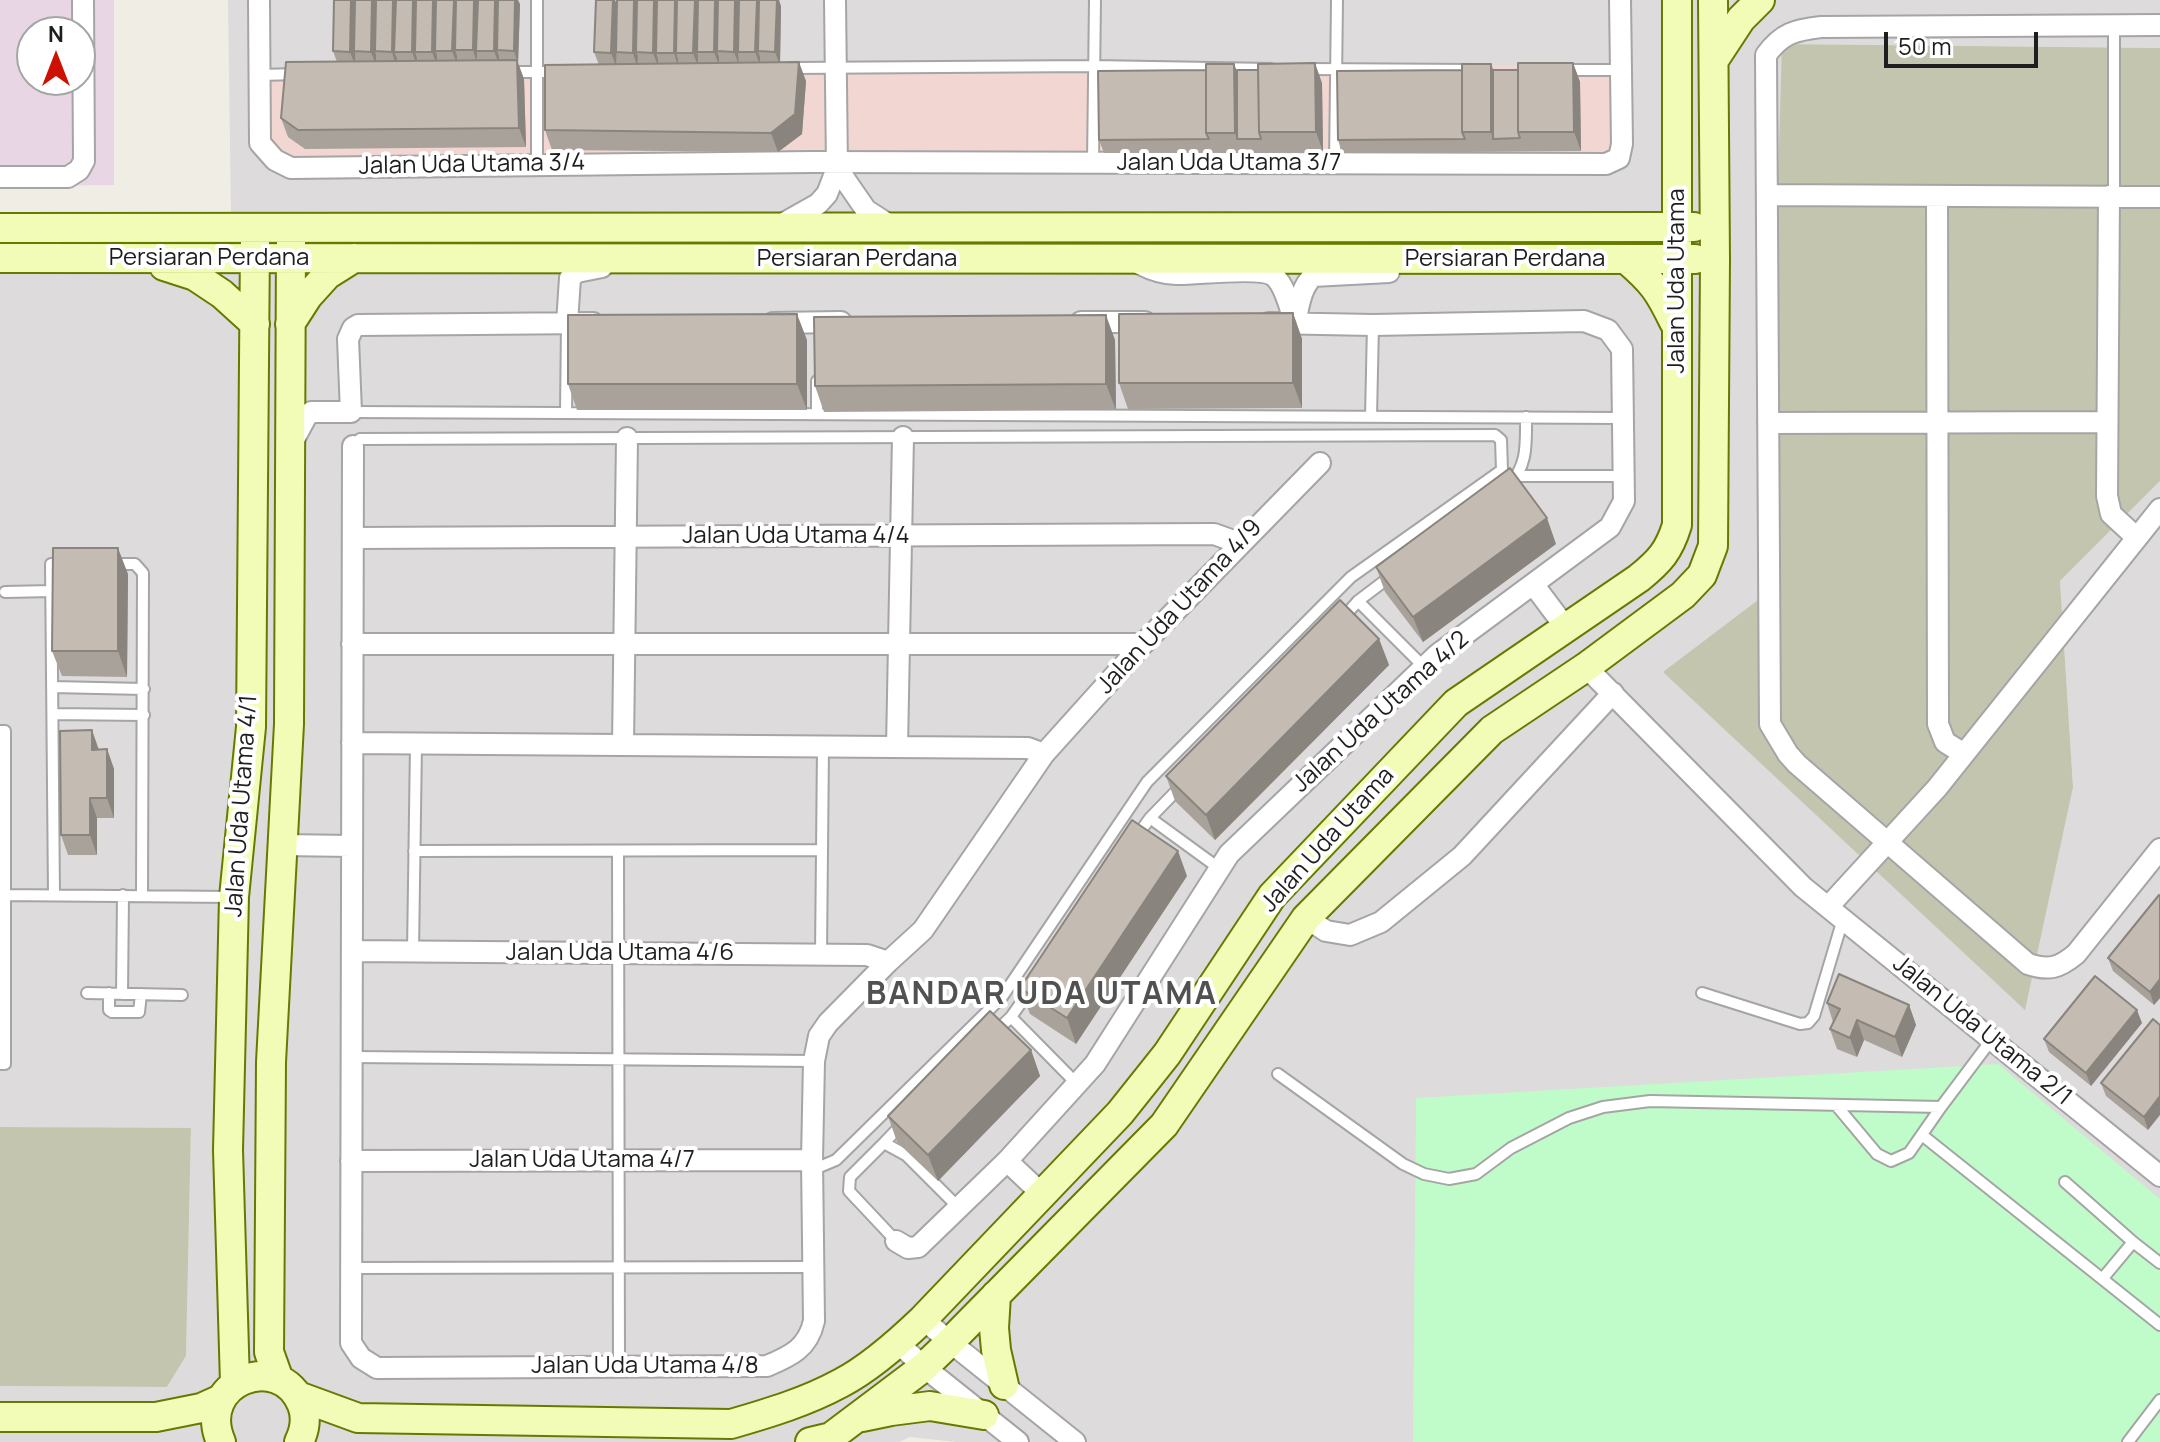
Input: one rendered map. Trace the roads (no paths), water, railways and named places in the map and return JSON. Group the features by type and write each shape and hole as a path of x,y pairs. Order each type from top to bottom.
{"street":[{"path":"0,177 68,177 79,170 84,161 83,0"},
{"name":"Jalan Uda Utama 3/4","path":"259,0 260,143 275,160 291,168 537,164 837,165"},
{"path":"773,229 818,204 827,194 837,165 835,0"},
{"path":"1620,0 1621,70"},
{"name":"Jalan Uda Utama","path":"288,1388 358,1418 731,1424 783,1409 843,1383 898,1343 923,1319 1120,1113 1167,1054 1272,896 1456,703 1639,578 1661,560 1672,542 1677,525 1677,0"},
{"name":"Jalan Uda Utama","path":"810,1442 831,1437 924,1367 1164,1125 1306,918 1492,730 1586,667 1683,595 1702,575 1713,546 1713,0"},
{"path":"1714,60 1741,19 1760,0"},
{"path":"2160,25 1821,27 1797,30 1776,40 1766,55 1770,724 1797,764 2028,964 2042,969 2062,966 2076,954 2160,849"},
{"name":"Jalan Uda Utama 3/7","path":"837,165 1093,162 1606,164 1619,158 1622,144 1621,70"},
{"path":"1629,227 1650,212 1666,192 1677,164"},
{"path":"837,165 866,210 895,228"},
{"path":"1767,195 2160,197"},
{"path":"1937,196 1938,724 1945,742 1964,754"},
{"path":"2112,196 2107,496 2111,514 2137,538"},
{"name":"Persiaran Perdana","path":"0,228 1715,227"},
{"name":"Jalan Uda Utama 4/1","path":"220,1441 216,1412 228,1391 228,1150 234,897 251,727 255,228"},
{"name":"Jalan Uda Utama 4/1","path":"291,228 289,724 271,1062 269,1352 304,1410 305,1424 299,1442"},
{"name":"Persiaran Perdana","path":"0,258 1715,259"},
{"path":"140,258 195,276 222,294 255,324"},
{"path":"290,324 308,296 327,275 354,258"},
{"path":"567,323 570,278 577,272 649,258"},
{"path":"1128,259 1158,272 1177,274 1268,273 1276,278 1295,323"},
{"path":"1295,323 1301,294 1313,276 1394,272 1443,259"},
{"path":"1626,259 1650,279 1677,327"},
{"name":"Jalan Uda Utama 4/2","path":"896,1241 908,1248 918,1247 1007,1161 1095,1064 1229,854 1437,655 1610,527 1624,501 1622,349 1608,330 1584,321 1373,325"},
{"path":"754,323 816,330 862,322"},
{"path":"1062,322 1123,329 1170,322"},
{"path":"290,447 311,412 351,412 348,339 358,325 614,323"},
{"path":"1248,323 1373,325"},
{"path":"1768,423 2106,422"},
{"path":"897,747 903,437"},
{"path":"623,745 627,438"},
{"path":"351,1268 353,446"},
{"name":"Jalan Uda Utama 4/9","path":"888,962 923,930 1044,754 1143,644 1320,463"},
{"path":"1835,913 1887,842 1937,788 2160,509"},
{"name":"Jalan Uda Utama 4/4","path":"353,538 1214,534 1239,543"},
{"path":"1533,584 1566,628"},
{"path":"352,644 1143,644"},
{"name":"Jalan Uda Utama 2/1","path":"1586,667 1803,887 2160,1176"},
{"path":"1306,918 1326,931 1350,935 1381,922 1462,856 1613,693"},
{"path":"352,743 1028,748 1044,754"},
{"path":"281,845 352,846"},
{"name":"Jalan Uda Utama 4/6","path":"352,951 821,954 867,955 888,962"},
{"name":"Jalan Uda Utama 4/8","path":"351,1268 351,1343 361,1358 377,1368 767,1366 785,1358 798,1350 811,1335 814,1321 812,1165 814,1061 819,1036 888,962"},
{"name":"Jalan Uda Utama 4/7","path":"351,1161 619,1160 812,1165"},
{"path":"1007,1161 1042,1194"},
{"path":"996,1295 994,1328 1004,1385"},
{"path":"923,1319 1075,1442"},
{"path":"898,1343 1018,1442"},
{"path":"0,1417 156,1417 201,1408 249,1377 264,1376 288,1388"},
{"path":"856,1418 930,1406 984,1415"},
{"path":"156,1417 197,1429 220,1441"}],"lane":[{"path":"537,0 537,164"},
{"path":"1093,162 1095,0"},
{"path":"1335,163 1337,0"},
{"path":"2112,196 2114,25"},
{"path":"773,68 1093,66 1275,69"},
{"path":"1291,69 1494,70"},
{"path":"1557,70 1621,70"},
{"path":"506,72 568,71"},
{"path":"259,75 306,74"},
{"path":"566,413 567,323"},
{"path":"1371,417 1373,325"},
{"path":"817,368 817,414"},
{"path":"1124,400 1125,416"},
{"path":"351,412 1623,418"},
{"path":"1501,492 1518,476 1526,452 1526,417"},
{"path":"353,446 360,439 1495,435 1501,440 1502,470 1351,577 1147,782 1002,997 836,1160 812,1165"},
{"path":"1518,476 1623,476"},
{"path":"54,895 51,564 79,564"},
{"path":"93,564 135,564 143,573 142,896"},
{"path":"1339,622 1358,601 1406,565"},
{"path":"5,592 52,591"},
{"path":"1358,601 1424,667"},
{"path":"52,687 144,689"},
{"path":"53,714 144,715"},
{"path":"0,731 5,731 2,895 5,1064 0,1064"},
{"path":"413,952 416,744"},
{"path":"821,954 823,747"},
{"path":"1127,851 1150,818 1193,774"},
{"path":"1150,818 1220,869"},
{"path":"414,851 822,850"},
{"path":"618,851 619,1366"},
{"path":"2,895 234,897"},
{"path":"122,994 123,895"},
{"path":"1702,993 1800,1024 1808,1023 1814,1016 1835,913"},
{"path":"990,1038 1011,1017 1036,980"},
{"path":"87,993 182,995"},
{"path":"109,993 109,1010 112,1012 139,1012 141,994"},
{"path":"1011,1017 1077,1084"},
{"path":"1836,1105 1877,1154 1891,1161 1909,1153 1992,1039"},
{"path":"352,1057 814,1061"},
{"path":"1278,1074 1403,1164 1424,1174 1449,1179 1476,1174 1511,1148 1569,1118 1603,1107 1650,1101 1941,1107"},
{"path":"896,1241 849,1191 850,1177 916,1111"},
{"path":"1922,1135 2160,1325"},
{"path":"884,1143 906,1155 959,1208"},
{"path":"2065,1182 2160,1263"},
{"path":"2103,1278 2133,1242"},
{"path":"351,1268 813,1267"},
{"path":"2128,1442 2160,1400"}],"district":[{"name":"BANDAR UDA UTAMA","path":"1042,995"}]}
